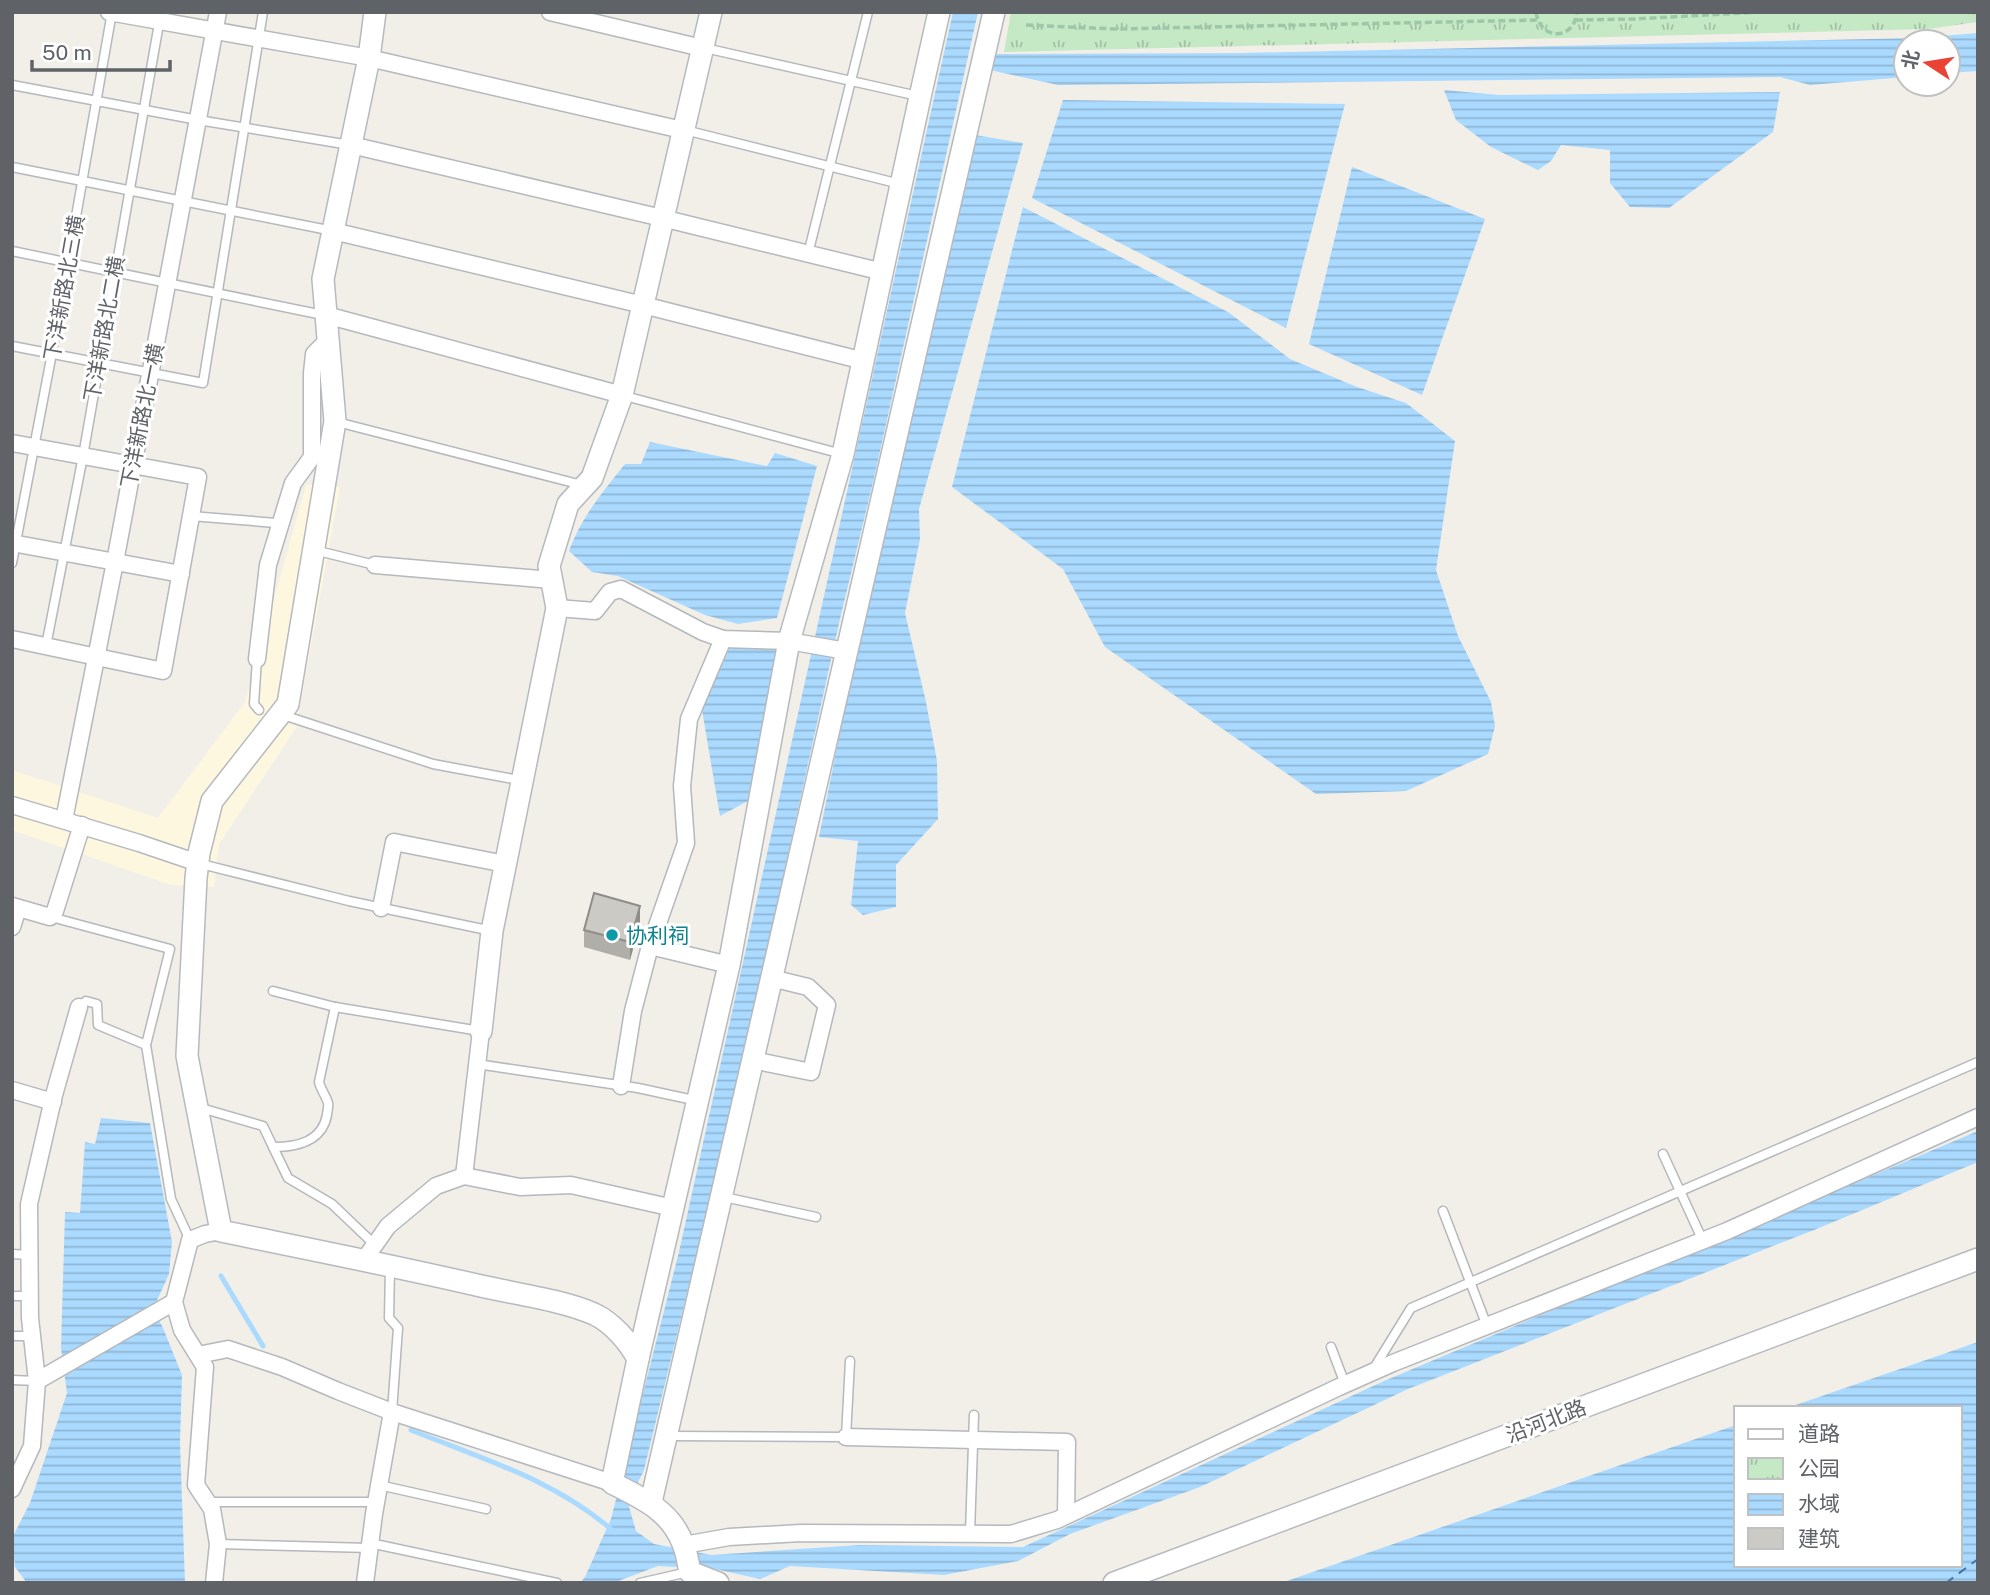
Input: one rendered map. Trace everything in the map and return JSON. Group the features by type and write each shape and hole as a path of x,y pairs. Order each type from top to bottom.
{"street":[{"path":"111,12 161,17 215,31 369,58 682,130"},
{"name":"下洋新路北一横","path":"64,820 218,12"},
{"path":"221,1231 187,1056 198,863 212,801 269,712 288,704 335,421 323,279 369,58 375,12"},
{"path":"550,12 596,18 702,48"},
{"path":"464,1176 492,931 556,608 549,566 568,503 592,478 622,395 711,12"},
{"path":"612,1483 729,965 789,641 843,454 939,12"},
{"path":"651,1502 994,12"},
{"path":"351,145 883,272"},
{"path":"333,232 643,305 864,361"},
{"path":"326,315 622,395"},
{"path":"257,659 268,565 293,484 312,457 314,354 328,340"},
{"path":"12,443 198,477 163,671 12,639"},
{"path":"14,543 181,574"},
{"path":"375,565 552,580"},
{"path":"556,608 595,611 610,592 621,589 703,632 723,639 789,641 846,652"},
{"path":"621,1086 633,1010 650,946 686,843 682,786 689,719 723,639"},
{"path":"12,805 198,863"},
{"path":"12,927 15,907 50,917 55,911 82,825"},
{"path":"381,908 394,842 506,864"},
{"path":"650,946 729,965"},
{"path":"752,1060 811,1072 827,1005 808,987 771,978"},
{"path":"12,1489 32,1446 37,1381 30,1296 29,1204 79,1007"},
{"path":"12,1090 53,1102"},
{"path":"684,1545 729,1537 801,1533 1011,1534 1066,1515 1370,1373 1703,1241 1978,1118"},
{"path":"369,1253 388,1226 436,1186 464,1176 520,1187 571,1185 673,1208"},
{"path":"219,1582 218,1544 212,1509 197,1485 205,1367 182,1330 174,1302 190,1240 221,1231 369,1253 391,1265 561,1304 596,1315 618,1331 638,1359"},
{"name":"沿河北路","path":"1114,1583 1978,1259"},
{"path":"37,1381 174,1302"},
{"path":"198,1355 228,1349 282,1367 392,1412 612,1483 651,1502 675,1527 684,1545 690,1572 718,1583"},
{"path":"365,1583 392,1412"},
{"path":"846,1437 1067,1442 1066,1515"}],"lane":[{"name":"下洋新路北三横","path":"12,563 98,101 111,12"},
{"path":"12,346 203,383 263,12"},
{"path":"808,254 868,12"},
{"name":"下洋新路北二横","path":"46,646 83,456 161,17"},
{"path":"702,48 920,97"},
{"path":"12,85 351,145"},
{"path":"682,130 902,184"},
{"path":"12,167 333,232"},
{"path":"12,251 326,315"},
{"path":"622,395 843,454"},
{"path":"335,421 585,485"},
{"path":"191,516 276,523"},
{"path":"314,550 375,565"},
{"path":"257,659 254,704 269,712 433,764 522,780"},
{"path":"198,863 381,908 492,931"},
{"path":"50,917 170,949 145,1045 171,1199 190,1240"},
{"path":"273,991 335,1007 481,1031"},
{"path":"79,1007 86,1001 97,1004 97,1026 145,1045"},
{"path":"273,1147 289,1147 313,1139 325,1125 329,1105 320,1082 335,1007"},
{"path":"1370,1373 1411,1308 1978,1062"},
{"path":"477,1064 638,1087 698,1101"},
{"path":"197,1108 263,1126 288,1178 332,1204 369,1253"},
{"path":"1663,1154 1703,1241"},
{"path":"721,1196 816,1217"},
{"path":"1443,1211 1487,1326"},
{"path":"12,1254 29,1255"},
{"path":"391,1265 389,1318 398,1328 392,1412"},
{"path":"12,1296 30,1296"},
{"path":"12,1336 32,1336"},
{"path":"1331,1347 1345,1384"},
{"path":"666,1436 846,1437 850,1361"},
{"path":"12,1380 37,1381"},
{"path":"970,1533 974,1415"},
{"path":"208,1502 378,1494 486,1508"},
{"path":"218,1544 370,1546 557,1583"},
{"path":"640,1583 690,1572"}],"path":[{"path":"1536,12 1540,26 1546,31 1559,34 1571,28 1577,12"},
{"path":"1576,20 1760,12"},
{"path":"1968,12 1976,12"},
{"path":"1026,25 1115,29 1537,20"}],"shaded area":[{"path":"306,485 340,487 296,728 219,844 214,887 171,885 12,830 12,770 158,818 245,702"}],"green space":[{"path":"1011,12 1978,12 1978,22 1892,30 1004,52"}],"water":[{"path":"953,12 978,12 734,1099 644,1470 628,1503 636,1531 654,1544 711,1555 860,1545 1023,1547 1384,1381 1978,1131 1978,1162 1814,1230 1408,1389 1200,1487 1070,1534 1018,1561 944,1575 790,1566 760,1579 715,1569 658,1566 613,1583 580,1583 611,1519 679,1252"},
{"path":"1978,33 1978,71 1962,72 1962,34"},
{"path":"1892,39 1892,78 1810,85 1780,77 1058,85 990,70 997,54 1242,53"},
{"path":"1444,90 1499,95 1780,92 1773,132 1669,208 1630,207 1610,183 1610,150 1561,145 1551,161 1538,170 1491,147 1456,120"},
{"path":"1063,100 1345,104 1286,328 1032,198"},
{"path":"975,135 1023,143 919,509 920,539 905,613 937,761 938,819 896,865 896,907 863,915 851,905 858,841 819,837 870,583"},
{"path":"1352,167 1485,219 1422,395 1309,344"},
{"path":"1023,207 1228,312 1290,359 1357,387 1406,403 1455,441 1436,570 1458,636 1491,702 1495,726 1488,754 1406,791 1316,794 1105,647 1063,569 952,487"},
{"path":"650,442 767,466 775,453 817,466 777,618 738,624 705,615 618,576 592,572 569,551 586,516 601,495 625,464 641,464"},
{"path":"730,647 776,647 783,652 757,796 720,816 702,710"},
{"path":"101,1118 150,1123 172,1242 169,1274 153,1309 182,1375 180,1443 185,1583 27,1583 15,1567 12,1538 30,1503 67,1393 61,1348 65,1212 80,1213 85,1142 95,1144"},
{"path":"1978,1342 1978,1583 1281,1583 1734,1426 1734,1567 1962,1567 1962,1406 1793,1406"}],"building":[{"path":"594,893 640,906 630,942 584,930"}],"waterway":[{"path":"221,1276 263,1346"},
{"path":"411,1430 542,1484 591,1513 613,1531"}],"ferry route":[{"path":"1946,1583 1978,1559"}],"place":[{"name":"协利祠","path":"612,935"}]}
